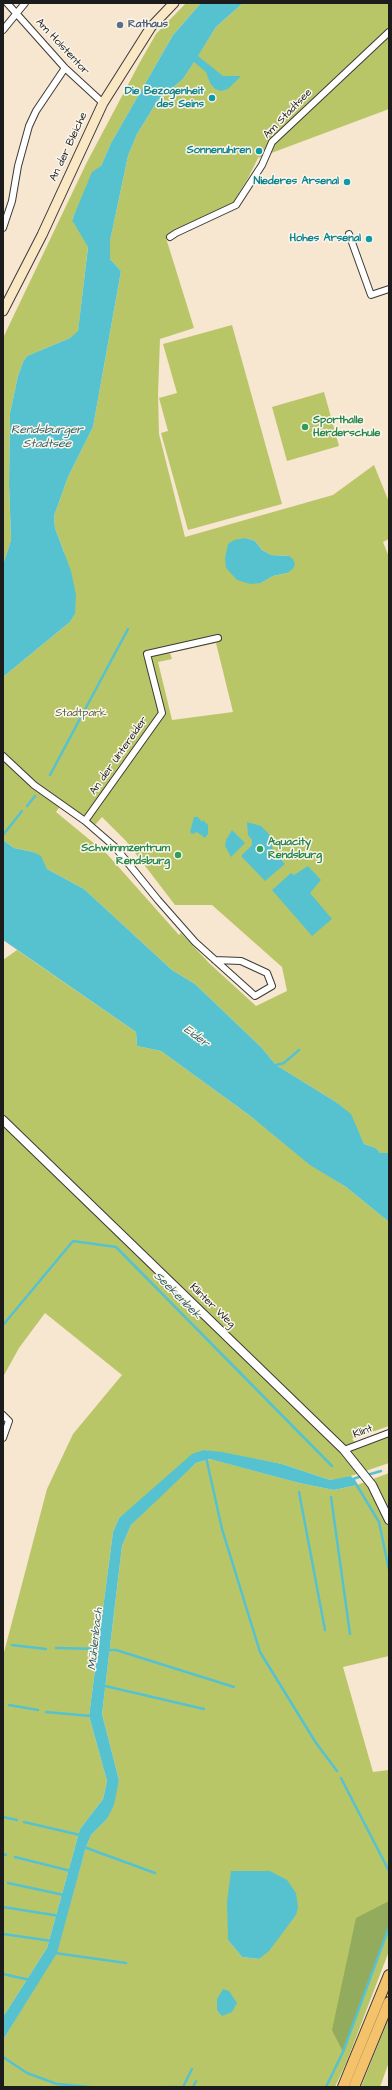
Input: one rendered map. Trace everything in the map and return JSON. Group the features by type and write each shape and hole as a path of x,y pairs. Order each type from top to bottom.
{"highway":[{"path":"343,2087 389,1975"},
{"path":"354,2087 389,2002"}],"main road":[{"name":"An der Bleiche","path":"3,311 42,235 103,104 151,27 174,3"}],"street":[{"name":"Am Holstentor","path":"6,3 16,12 65,68 103,104"},
{"path":"3,30 16,12 25,3"},
{"name":"Am Stadtsee","path":"170,238 176,233 236,205 262,165 272,142 389,32"},
{"path":"3,228 12,201 18,166 29,126 36,111 65,68"},
{"path":"349,234 372,296 389,289"},
{"name":"An der Untereider","path":"85,821 162,713 147,654 218,638"},
{"path":"3,756 34,785 85,821 115,847 158,900 215,960 255,996 272,986 267,973 241,962 215,960"},
{"name":"Klinter Weg","path":"3,1120 344,1450 372,1485 389,1520"},
{"path":"3,1415 8,1421 3,1438"},
{"name":"Klint","path":"344,1450 389,1433"}],"green space":[{"path":"186,3 201,3 173,35 111,143 101,166 72,219 88,246 78,332 70,338 27,356 18,376 10,413 9,484 11,540 3,565 3,338 87,162 140,62 156,34"},
{"name":"Stadtpark","path":"243,3 389,3 389,109 258,158 233,203 166,238 194,328 160,339 158,394 159,434 185,537 333,495 374,465 389,502 389,539 383,542 389,557 389,1153 380,1153 376,1148 364,1144 350,1114 336,1102 276,1065 261,1047 195,984 172,970 84,889 47,869 33,852 14,848 3,840 3,677 70,622 75,614 64,552 55,528 54,516 68,477 93,427 121,271 110,259 110,241 128,156 137,134 158,100 183,79 216,27","holes":["246,538 255,541 262,550 271,555 289,556 287,573 273,576 261,583","216,643 233,712 172,720 158,662 172,659 170,653","63,802 95,825 102,817 126,841 175,905 212,905 282,967 287,991 256,1006 209,963 181,933 179,935 107,854 56,812"]},
{"path":"232,325 282,504 188,530 161,433 168,431 159,398 177,393 163,344"},
{"name":"Sporthalle Herderschule","path":"324,392 339,446 287,461 272,407"},
{"path":"17,950 136,1032 137,1046 161,1051 249,1115 310,1164 346,1187 389,1222 389,1426 352,1439 360,1448 389,1437 389,1463 345,1478 330,1480 282,1464 204,1450 119,1518 113,1532 89,1716 107,1781 103,1799 80,1829 47,1948 3,2017 3,1656 47,1489 73,1434 122,1375 45,1313 19,1348 3,1377 3,960"},
{"path":"211,1459 299,1483 334,1490 357,1485 389,1473 389,1656 343,1667 373,1772 389,1770 389,1951 347,2061 335,2087 3,2087 3,2040 56,1953 86,1847 91,1835 107,1819 119,1780 102,1714 122,1546 131,1525 196,1463","holes":["296,1915 259,1959 242,1957 228,1940"]},
{"path":"389,1901 389,1927 343,2052 332,2030 356,1918"},
{"path":"389,2018 389,2062 380,2087 361,2087"}],"water":[{"name":"Rendsburger Stadtsee","path":"201,3 243,3 216,27 198,56 223,76 241,76 228,89 221,91 215,89 210,83 206,72 194,62 183,79 158,100 137,134 128,156 110,241 110,259 121,271 93,427 68,477 54,516 55,528 71,571 76,595 75,614 70,622 3,677 3,565 11,540 9,484 10,413 18,376 27,356 70,338 78,331 88,247 72,220 92,172 101,166 111,143 173,35"},
{"path":"246,538 255,541 262,550 271,555 289,556 293,559 295,564 293,569 287,573 273,576 261,583 250,584 237,580 226,568 225,558 228,544 234,540"},
{"path":"194,817 198,817 202,822 203,820 208,825 208,834 205,838 197,832 192,834 190,832"},
{"path":"247,822 261,826 269,834 273,850 285,864 265,881 241,856 252,845 252,840 248,835"},
{"path":"232,830 245,843 231,857 225,846 226,840"},
{"name":"Eider","path":"3,840 14,848 33,852 41,856 47,869 84,889 172,970 195,984 261,1047 276,1065 336,1102 351,1114 364,1144 376,1148 380,1153 389,1153 389,1222 346,1187 310,1165 249,1115 161,1051 137,1046 136,1032 3,940"},
{"path":"308,866 321,880 310,893 332,919 312,936 272,890 291,873 294,875"},
{"path":"204,1450 222,1452 282,1464 330,1480 351,1476 357,1485 334,1490 299,1483 210,1459 196,1463 131,1525 122,1546 102,1714 119,1780 114,1805 107,1819 91,1835 86,1847 57,1953 3,2040 3,2017 47,1948 80,1829 103,1799 107,1781 89,1716 113,1532 119,1518 192,1454"},
{"path":"231,1871 270,1871 287,1880 296,1893 298,1907 296,1915 269,1951 259,1959 242,1957 228,1940 227,1902"},
{"path":"223,1989 229,1991 237,2003 232,2012 222,2016 217,2010 217,1999"}],"waterway":[{"path":"50,775 128,629"},
{"path":"27,806 35,796"},
{"path":"3,835 22,811"},
{"path":"276,1065 284,1063 299,1050"},
{"name":"Seekenbek","path":"3,1325 73,1241 116,1247 332,1466"},
{"path":"206,1457 222,1529 260,1652 316,1743 337,1771"},
{"name":"Mühlenbach","path":"367,1475 381,1471"},
{"name":"Mühlenbach","path":"350,1480 362,1476"},
{"path":"353,1479 379,1522 389,1570"},
{"path":"299,1492 325,1630"},
{"path":"331,1497 350,1634"},
{"path":"12,1645 46,1649"},
{"path":"56,1648 100,1649"},
{"path":"107,1650 116,1650 234,1687"},
{"path":"101,1685 204,1709"},
{"path":"9,1705 38,1710"},
{"path":"46,1712 91,1716"},
{"path":"341,1778 389,1871"},
{"path":"3,1817 17,1820"},
{"path":"24,1822 80,1835"},
{"path":"84,1847 155,1873"},
{"path":"15,1857 71,1871"},
{"path":"8,1883 64,1895"},
{"path":"3,1907 60,1916"},
{"path":"326,2087 343,2052 389,1927"},
{"path":"3,1934 52,1941"},
{"path":"55,1953 126,1963"},
{"path":"3,1974 30,1980"},
{"path":"3,2057 27,2073 57,2084 90,2087"},
{"path":"183,2087 192,2069"},
{"path":"193,2087 196,2081"},
{"path":"167,2087 180,2087"}],"place":[{"name":"Rathaus","path":"120,25"},
{"name":"Die Bezogenheit des Seins","path":"212,98"},
{"name":"Sonnenuhren","path":"259,151"},
{"name":"Niederes Arsenal","path":"347,182"},
{"name":"Hohes Arsenal","path":"369,239"},
{"name":"Sporthalle Herderschule","path":"305,427"},
{"name":"Aquacity Rendsburg","path":"260,849"},
{"name":"Schwimmzentrum Rendsburg","path":"178,855"}]}
